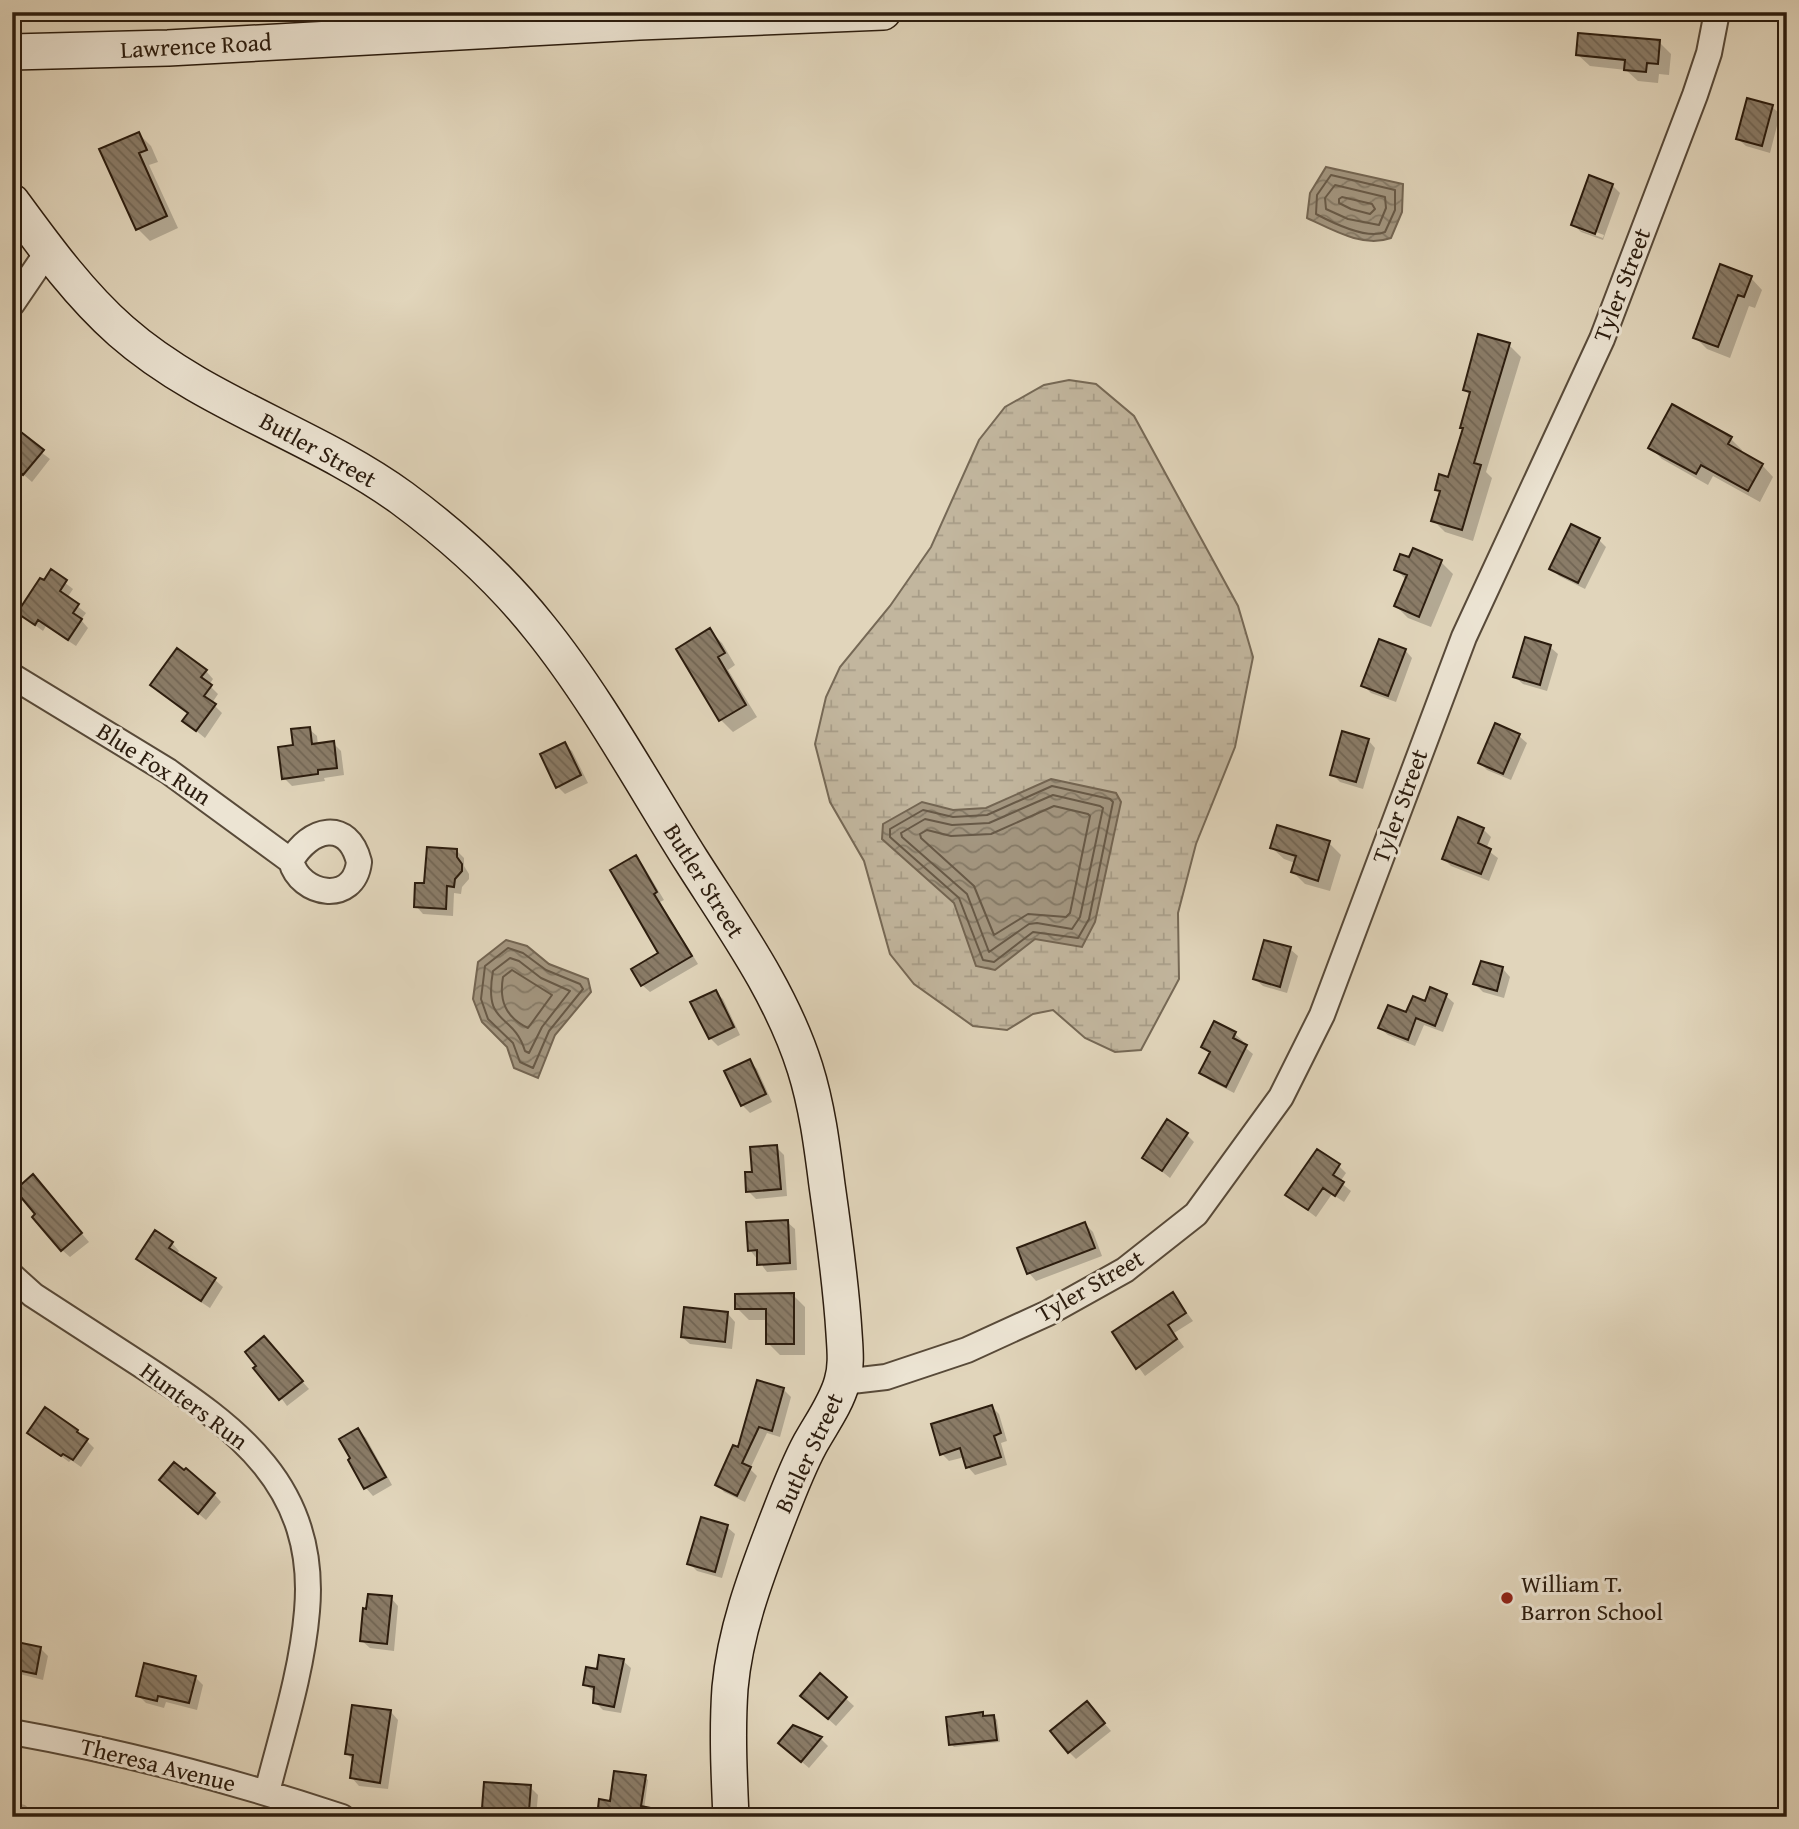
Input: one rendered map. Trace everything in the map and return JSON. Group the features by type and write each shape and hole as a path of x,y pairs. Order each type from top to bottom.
{"street":[{"name":"Lawrence Road","path":"12,52 168,48 639,17 883,12"},
{"name":"Tyler Street","path":"843,1382 886,1377 967,1350 1048,1313 1125,1270 1196,1214 1281,1097 1322,1015 1464,637 1602,338 1696,95 1717,12"},
{"name":"Butler Street","path":"12,202 48,250 120,330 157,359 198,385 365,473 441,529 510,593 568,666 750,955 790,1028 815,1107 841,1297 845,1364 843,1382 791,1485 743,1619 730,1685 731,1817"},
{"path":"12,304 48,250"},
{"name":"Blue Fox Run","path":"12,676 168,771 290,861"},
{"name":"Hunters Run","path":"12,1276 33,1295 188,1396 226,1424 260,1457 286,1497 301,1540 308,1588 307,1611 301,1656 267,1792"},
{"name":"Theresa Avenue","path":"12,1732 120,1754 267,1792 342,1817"}],"green space":[{"path":"1069,380 1096,384 1134,416 1238,606 1253,657 1235,747 1196,844 1178,913 1179,979 1141,1050 1115,1052 1085,1038 1053,1010 1033,1014 1007,1030 973,1026 914,984 890,954 864,861 830,802 815,744 826,697 840,667 890,606 931,547 979,440 1005,407 1044,385"}],"water":[{"path":"1326,167 1403,184 1402,212 1391,238 1380,241 1359,239 1307,218 1310,193"},
{"path":"1051,779 1116,793 1121,802 1095,922 1082,947 1035,939 995,970 976,966 954,903 882,839 883,824 922,802 953,810 986,808"},
{"path":"506,940 527,946 549,964 588,979 591,992 555,1035 538,1078 514,1068 507,1047 482,1022 473,999 478,962"}],"building":[{"path":"1578,33 1660,40 1658,64 1647,63 1646,72 1624,70 1625,60 1576,55"},
{"path":"1747,98 1773,105 1762,146 1736,139"},
{"path":"139,132 147,150 139,153 167,216 136,230 99,149"},
{"path":"1589,175 1613,184 1595,234 1571,225"},
{"path":"1720,264 1752,276 1744,297 1738,295 1718,347 1693,338"},
{"path":"1478,334 1510,343 1474,463 1481,465 1462,530 1431,521 1440,491 1435,490 1439,474 1448,477 1463,428 1460,428 1470,392 1463,390"},
{"path":"1672,404 1732,437 1728,444 1763,464 1748,491 1701,465 1696,474 1648,448"},
{"path":"12,425 44,450 23,475 12,466"},
{"path":"1571,524 1600,538 1578,583 1549,569"},
{"path":"1413,548 1442,560 1419,617 1394,606 1407,575 1394,570 1400,554 1409,557"},
{"path":"51,569 67,580 60,591 79,604 73,613 82,619 68,640 38,620 35,625 17,613 40,578 44,580"},
{"path":"710,628 725,653 718,657 746,705 719,721 676,649"},
{"path":"1525,637 1551,645 1540,685 1513,677"},
{"path":"1379,639 1406,649 1388,696 1361,686"},
{"path":"177,648 207,670 201,677 212,685 204,696 216,704 196,731 182,721 188,713 150,685"},
{"path":"1495,723 1520,734 1503,774 1478,763"},
{"path":"310,727 312,744 334,741 337,768 318,770 318,774 282,779 278,747 293,745 291,729"},
{"path":"1342,731 1369,739 1356,782 1330,775"},
{"path":"565,742 581,775 556,788 540,754"},
{"path":"1458,817 1484,828 1478,843 1491,849 1481,874 1442,859"},
{"path":"1277,825 1330,841 1318,881 1291,872 1296,856 1270,848"},
{"path":"427,847 457,849 457,857 462,864 462,871 455,879 454,887 447,886 446,909 414,907 415,883 424,883"},
{"path":"636,855 657,892 654,894 692,956 641,986 631,969 658,953 610,870"},
{"path":"1264,940 1291,947 1280,987 1253,979"},
{"path":"1481,961 1503,967 1497,991 1473,984"},
{"path":"1430,987 1447,994 1435,1026 1416,1018 1408,1040 1378,1028 1388,1005 1406,1012 1413,996 1425,1001"},
{"path":"716,990 734,1027 709,1039 690,1002"},
{"path":"1214,1021 1236,1032 1233,1038 1247,1045 1226,1087 1199,1073 1210,1052 1201,1047"},
{"path":"750,1059 766,1094 741,1106 724,1071"},
{"path":"1167,1119 1188,1133 1162,1171 1142,1158"},
{"path":"777,1145 781,1189 746,1192 745,1172 752,1172 750,1147"},
{"path":"1317,1149 1340,1164 1333,1175 1344,1182 1335,1196 1323,1188 1308,1210 1285,1195"},
{"path":"33,1174 82,1233 61,1251 32,1217 35,1214 15,1190"},
{"path":"788,1220 790,1263 757,1265 757,1250 748,1251 746,1222"},
{"path":"1085,1222 1095,1248 1027,1274 1017,1248"},
{"path":"155,1230 173,1242 169,1248 216,1278 201,1301 136,1259"},
{"path":"1173,1292 1186,1313 1168,1325 1177,1339 1136,1369 1112,1332"},
{"path":"794,1293 794,1344 766,1344 766,1309 735,1309 735,1294"},
{"path":"684,1307 728,1312 725,1342 681,1337"},
{"path":"264,1336 303,1381 279,1400 253,1368 256,1366 245,1352"},
{"path":"757,1380 784,1388 772,1431 759,1427 742,1463 751,1467 737,1496 715,1485 733,1445 738,1447"},
{"path":"992,1405 1001,1433 994,1436 1001,1457 966,1468 960,1448 940,1455 931,1424"},
{"path":"45,1407 88,1439 73,1460 63,1454 61,1456 27,1433"},
{"path":"358,1428 386,1477 364,1489 339,1439"},
{"path":"174,1462 184,1470 186,1468 215,1493 198,1514 159,1480"},
{"path":"701,1517 728,1525 715,1572 687,1564"},
{"path":"368,1594 392,1596 387,1644 360,1641 363,1608 366,1609"},
{"path":"12,1641 41,1647 36,1674 12,1669"},
{"path":"599,1655 624,1659 614,1707 593,1703 594,1687 583,1685 586,1667 597,1669"},
{"path":"144,1663 196,1676 189,1703 158,1696 157,1701 136,1696"},
{"path":"820,1673 847,1697 828,1719 800,1696"},
{"path":"1087,1701 1105,1723 1068,1753 1050,1731"},
{"path":"352,1705 391,1710 380,1783 350,1778 353,1755 345,1754"},
{"path":"983,1712 983,1716 994,1715 997,1740 949,1745 946,1717"},
{"path":"793,1725 822,1737 801,1762 778,1743"},
{"path":"614,1771 646,1775 641,1806 651,1808 650,1817 597,1817 599,1799 610,1801"},
{"path":"484,1782 531,1785 529,1811 482,1808"}],"place":[{"name":"William T. Barron School","path":"1507,1598"}]}
